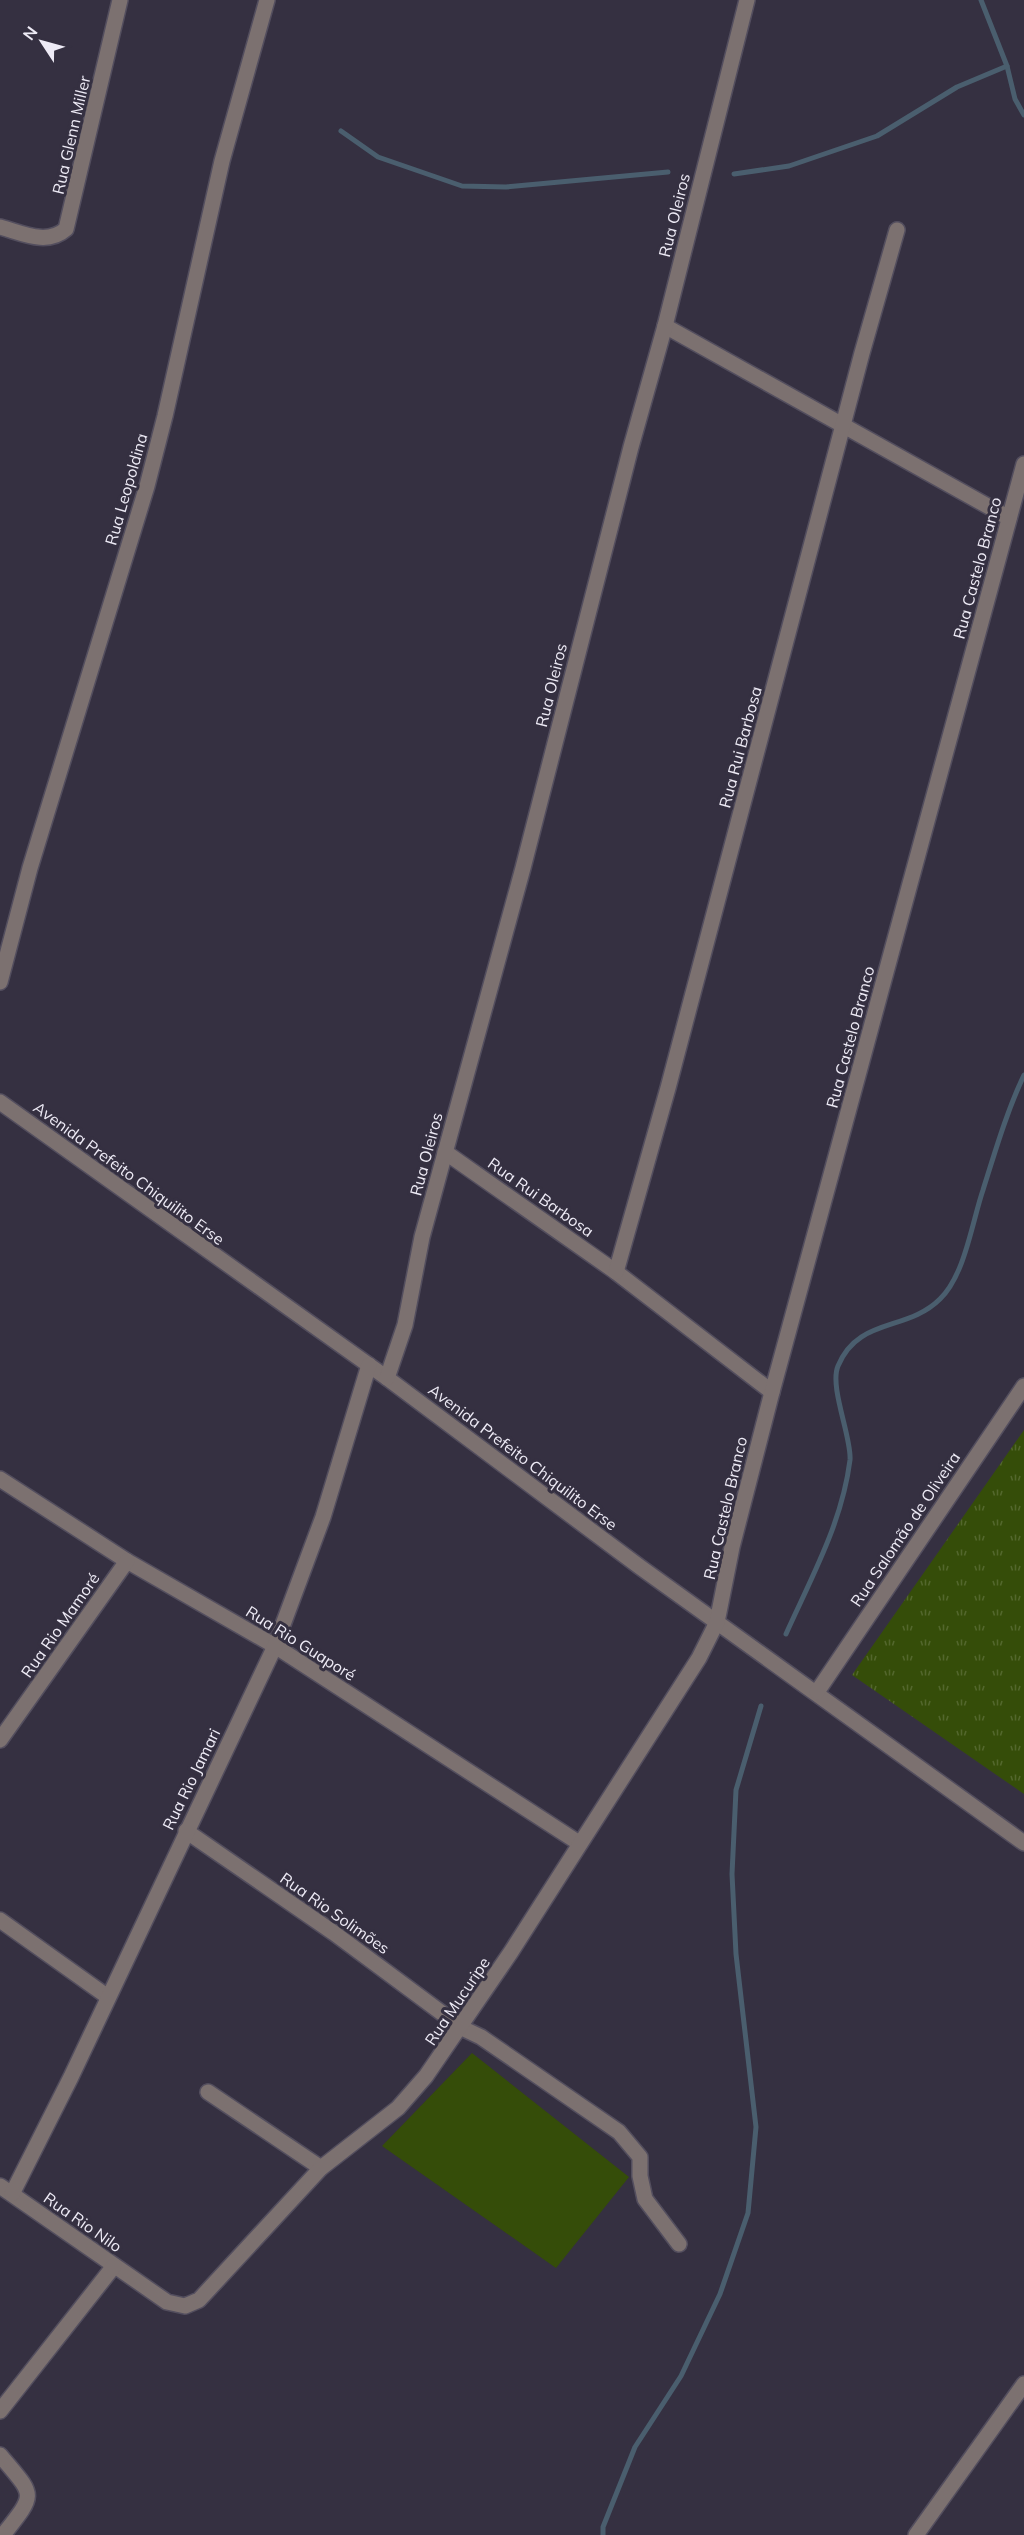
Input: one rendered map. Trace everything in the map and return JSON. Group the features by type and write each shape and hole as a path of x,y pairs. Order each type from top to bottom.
{"street":[{"name":"Rua Glenn Miller","path":"0,227 48,239 57,237 66,229 120,0"},
{"name":"Rua Leopoldina","path":"0,982 36,845 147,486 222,161 267,0"},
{"name":"Rua Oleiros","path":"387,1378 405,1325 422,1237 523,868 631,447 665,326 747,0"},
{"name":"Rua Rui Barbosa","path":"616,1272 671,1077 843,424 897,230"},
{"path":"665,326 1009,518"},
{"name":"Rua Castelo Branco","path":"717,1622 735,1537 772,1392 1024,464"},
{"name":"Avenida Prefeito Chiquilito Erse","path":"0,1102 387,1378 495,1461 1024,1843"},
{"name":"Rua Rui Barbosa","path":"445,1152 616,1272 772,1392"},
{"name":"Rua Rio Jamari","path":"6,2190 108,1997 275,1646 323,1517 369,1365"},
{"name":"Rua Salomão de Oliveira","path":"817,1692 1024,1386"},
{"name":"Rua Rio Guaporé","path":"0,1479 127,1560 275,1646 579,1843"},
{"name":"Rua Rio Mamoré","path":"0,1740 127,1560"},
{"name":"Rua Mucuripe","path":"146,2286 178,2307 193,2304 233,2266 321,2168 398,2108 426,2076 462,2028 579,1843 687,1679 717,1622"},
{"name":"Rua Rio Solimões","path":"186,1831 334,1933 462,2028 482,2037 619,2132 640,2157 640,2176 645,2199 679,2244"},
{"path":"0,1920 108,1997"},
{"path":"208,2092 321,2168"},
{"name":"Rua Rio Nilo","path":"6,2190 146,2286"},
{"path":"0,2411 114,2266"},
{"path":"916,2535 1024,2384"},
{"path":"0,2455 28,2492 28,2503 3,2535"}],"green space":[{"path":"1024,1430 1024,1794 852,1675"},
{"path":"472,2053 629,2177 556,2268 382,2146"}],"waterway":[{"path":"981,0 1007,66 1015,99 1024,115"},
{"path":"734,174 789,166 877,136 957,87 1007,66"},
{"path":"341,131 378,157 462,186 506,187 668,172"},
{"path":"786,1634 825,1549 846,1483 850,1451 836,1386 838,1366 847,1350 858,1340 870,1332 927,1309 949,1289 967,1248 1002,1132 1024,1075"},
{"path":"603,2535 603,2527 635,2447 681,2376 720,2294 748,2213 756,2127 736,1954 732,1874 736,1790 761,1706"}]}
